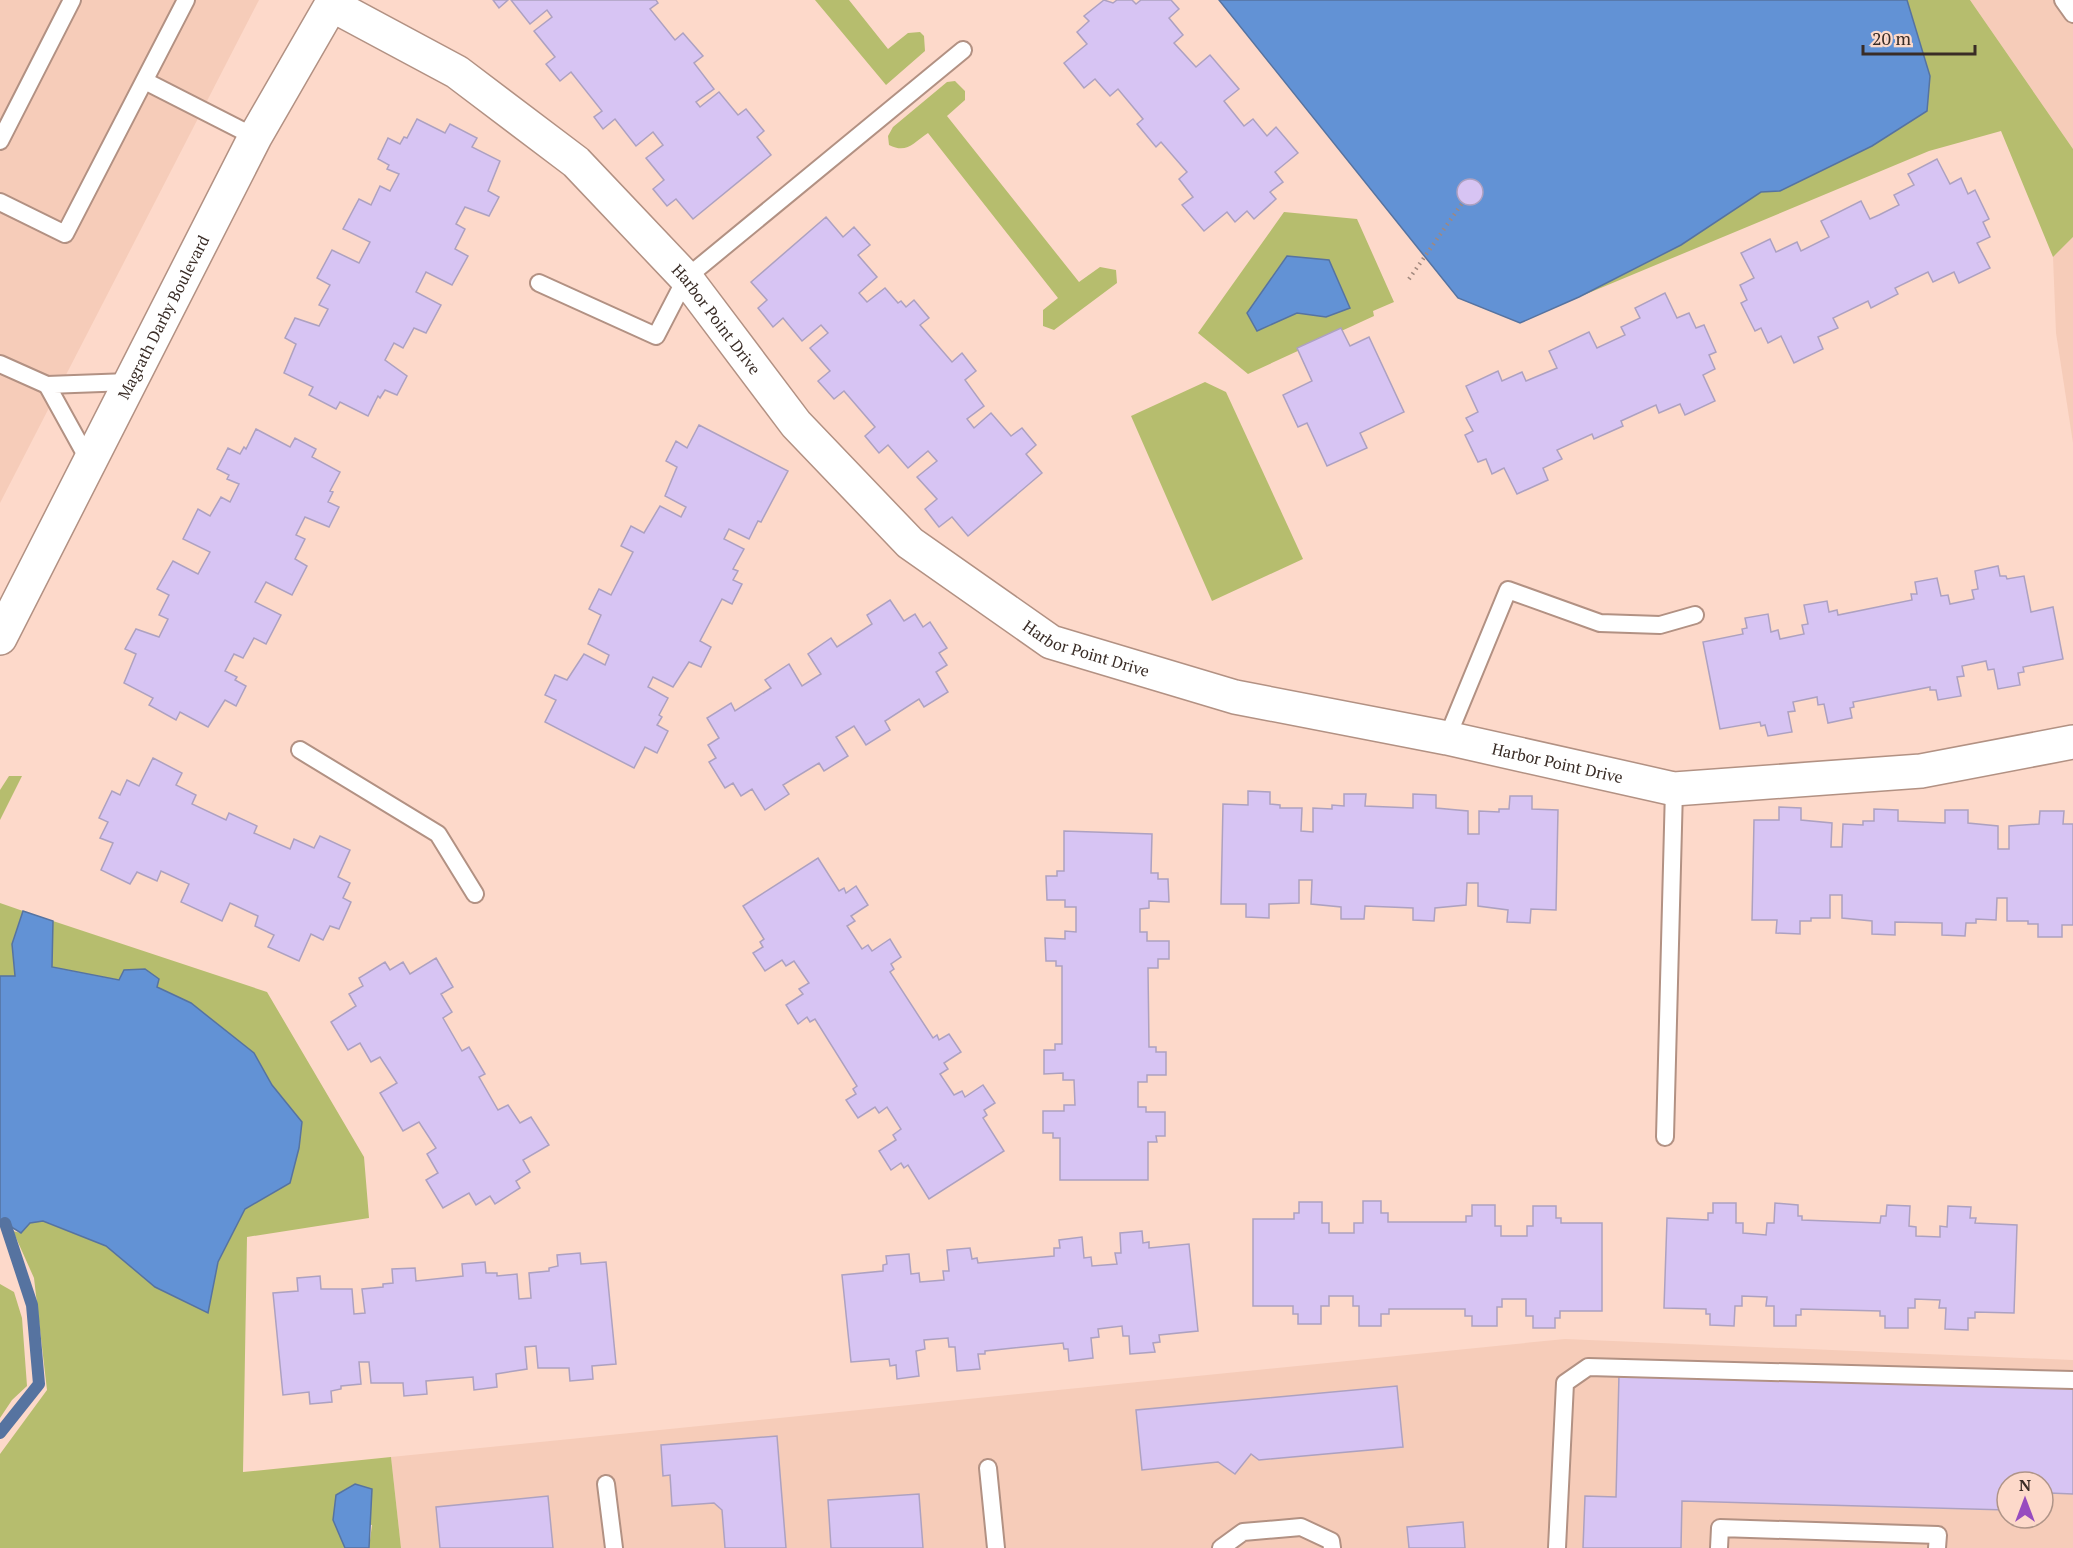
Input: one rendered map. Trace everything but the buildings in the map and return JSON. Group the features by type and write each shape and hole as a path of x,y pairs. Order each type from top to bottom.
{"street":[{"name":"Magrath Darby Boulevard","path":"0,638 255,137 333,3"},
{"name":"Harbor Point Drive","path":"333,3 457,72 576,162 686,278 796,424 910,543 1051,642 1235,697 1447,738 1674,789 1921,771 2073,742"}],"lane":[{"path":"0,141 72,0"},
{"path":"0,202 65,234 186,0"},
{"path":"2062,0 2073,14"},
{"path":"539,283 656,336 686,278 963,50"},
{"path":"145,81 255,137"},
{"path":"0,364 46,385 129,382"},
{"path":"46,385 89,461"},
{"path":"1447,738 1508,591 1600,623 1660,626 1695,615"},
{"path":"300,750 438,834 475,894"},
{"path":"1665,1137 1674,789"},
{"path":"1557,1548 1565,1383 1588,1367 2073,1380"},
{"path":"988,1468 996,1548"},
{"path":"606,1484 614,1548"},
{"path":"1221,1548 1242,1532 1300,1527 1331,1541 1332,1548"},
{"path":"1719,1548 1720,1528 1938,1535 1937,1548"}],"path":[{"path":"1408,279 1463,202"}],"shaded area":[{"path":"0,0 259,0 0,503"},
{"path":"1970,0 2073,0 2073,149"},
{"path":"2073,237 2073,443 2056,333 2053,257"},
{"path":"1565,1339 2073,1360 2073,1548 401,1548 391,1457"}],"green space":[{"path":"815,0 849,0 888,49 908,33 920,32 924,36 925,51 886,85"},
{"path":"1907,0 1970,0 2073,149 2073,237 2053,257 2001,131 1929,151 1579,297 1681,245 1761,192 1780,191 1930,76"},
{"path":"955,81 965,91 965,100 947,116 1079,282 1100,267 1116,270 1117,283 1054,330 1043,326 1043,310 1058,298 928,133 905,148 889,145 888,136 893,127 947,82"},
{"path":"1284,212 1357,219 1394,302 1373,311 1374,316 1248,374 1198,333"},
{"path":"1205,382 1226,392 1303,559 1212,601 1131,416"},
{"path":"9,776 22,776 0,820 0,790"},
{"path":"0,903 23,911 12,944 15,977 0,976"},
{"path":"53,921 267,992 364,1157 369,1218 247,1237 243,1472 391,1457 401,1548 369,1548 372,1525 333,1520 345,1548 0,1548 0,1454 47,1390 34,1278 13,1231 21,1233 30,1223 43,1221 106,1246 155,1287 208,1312 218,1262 245,1209 290,1183 302,1122 272,1085 254,1053 191,1003 156,987 52,967"},
{"path":"0,1284 14,1292 22,1318 27,1386 12,1400 0,1418"}],"water":[{"path":"1219,0 1907,0 1930,76 1927,111 1872,146 1780,191 1761,192 1681,245 1579,297 1520,323 1458,298"},
{"path":"1287,256 1329,260 1350,308 1326,317 1297,313 1257,331 1247,313"},
{"path":"23,911 53,921 52,967 119,980 124,970 145,969 159,979 157,987 191,1003 254,1053 272,1085 302,1122 299,1148 290,1183 245,1209 218,1262 208,1313 155,1287 106,1246 43,1221 30,1223 21,1233 5,1223 0,1223 0,976 15,976 12,944"},
{"path":"355,1484 372,1489 369,1548 345,1548 333,1520 336,1495"}],"waterway":[{"path":"0,1433 39,1384 32,1305 5,1223"}]}
